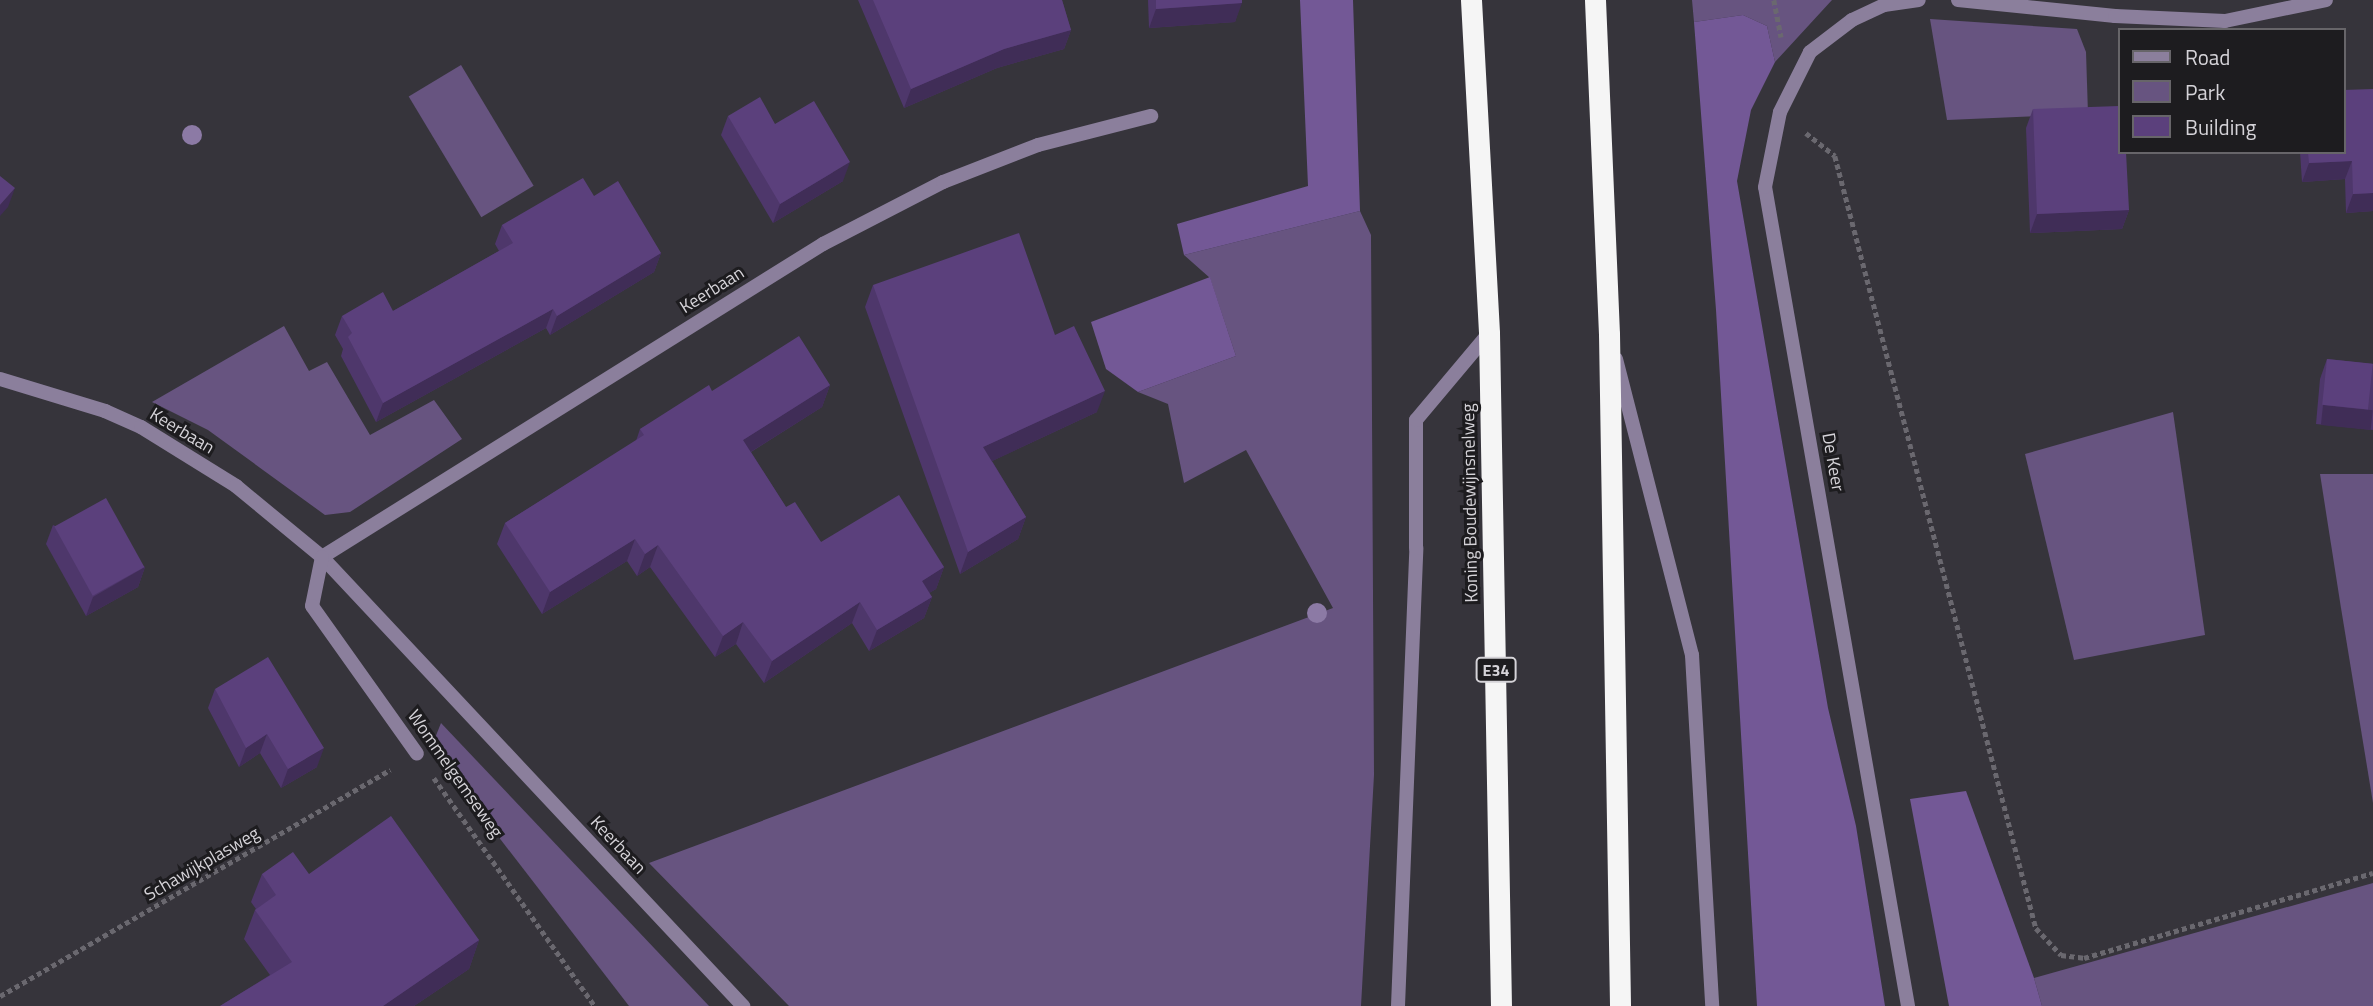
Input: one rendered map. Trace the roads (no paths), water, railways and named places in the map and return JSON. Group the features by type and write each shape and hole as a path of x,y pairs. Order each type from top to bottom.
{"highway":[{"name":"Koning Boudewijnsnelweg","path":"1471,0 1489,333 1500,1006"},
{"path":"1595,0 1609,334 1620,1006"}],"street":[{"name":"De Keer","path":"1908,1006 1765,187 1780,112 1810,52 1825,39 1884,5 1919,0"},
{"path":"1958,0 2115,16 2225,21 2326,0"},
{"name":"Keerbaan","path":"322,557 823,244 943,182 1038,145 1151,116"},
{"path":"1398,1006 1416,548 1416,420 1489,333"},
{"path":"1609,334 1692,654 1712,1006"},
{"name":"Keerbaan","path":"0,379 105,411 141,428 236,486 322,557 743,1006"},
{"name":"Wommelgemseweg","path":"322,557 312,606 417,754"}]}
